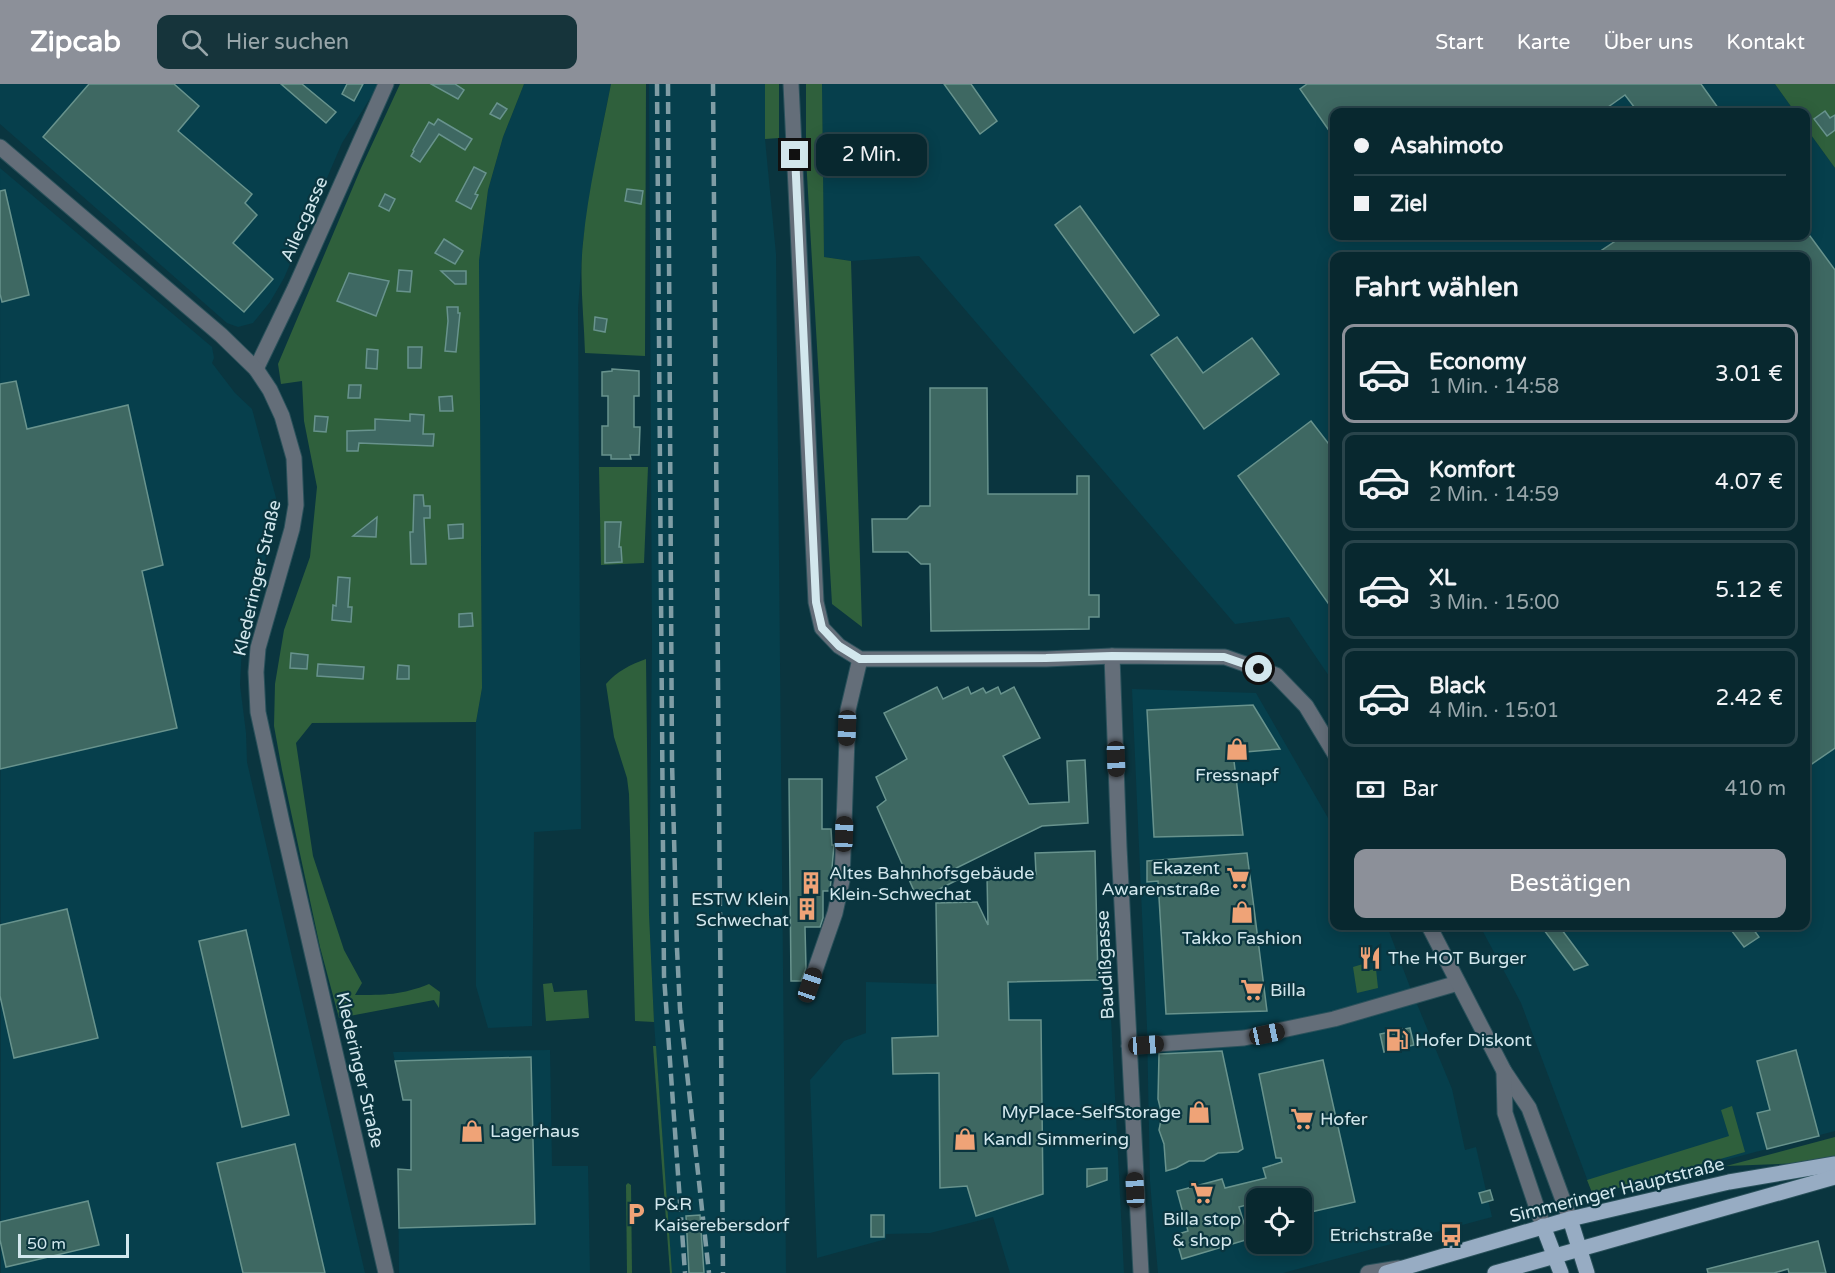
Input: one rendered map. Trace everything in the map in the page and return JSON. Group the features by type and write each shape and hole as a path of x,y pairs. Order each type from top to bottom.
{"main road":[{"name":"Simmeringer Hauptstraße","path":"1386,1273 1570,1219 1729,1182 1835,1164"},
{"path":"1495,1273 1835,1176"},
{"path":"1570,1219 1587,1273"},
{"path":"1543,1226 1561,1273"}],"street":[{"name":"Ailecgasse","path":"256,369 295,288 386,84"},
{"path":"791,84 816,602 822,628 839,646 860,659 1224,657 1276,675 1306,706 1330,746"},
{"name":"Klederinger Straße","path":"0,147 221,334 256,369 270,390 282,416 294,458 296,490 292,529 258,648 256,672 258,712 386,1273"},
{"name":"Baudißgasse","path":"1112,656 1141,1273"},
{"path":"810,985 835,913 842,880 848,710 860,659"},
{"path":"1431,930 1504,1071 1528,1108 1570,1219"},
{"path":"1129,1046 1245,1038 1334,1019 1458,983"},
{"path":"1504,1071 1505,1113 1543,1226"},
{"name":"Simmeringer Hauptstraße","path":"1368,1273 1411,1266"}],"shaded area":[{"path":"0,84 379,84 342,143 284,278 270,302 253,323 238,327 227,323 0,124"},
{"path":"524,84 611,84 583,241 578,309 581,829 534,832 532,1026 488,1028 476,986 476,722 482,688 479,261 488,190 503,137"},
{"path":"649,84 765,84 765,139 776,254 786,1273 672,1273 654,1022 649,914 652,643"},
{"path":"822,84 1775,84 1792,108 1330,108 1330,240 1810,240 1810,134 1835,168 1835,1131 1593,1195 1521,1003 1482,930 1810,930 1810,252 1330,252 1330,678 1289,617 1235,624 919,256 851,261 824,257"},
{"path":"0,168 212,347 214,358 212,363 235,393 252,409 279,509 242,646 240,685 247,762 365,1273 1,1273"},
{"path":"1132,689 1256,693 1330,821 1330,930 1389,930 1452,1089 1465,1150 1476,1147 1492,1217 1283,1273 1158,1273 1150,1182 1147,1027"},
{"name":"Kandl Simmering","path":"1109,979 1124,1273 1010,1273 993,1217 930,1233 886,1234 886,1239 817,1258 810,1080 844,1041 866,1033 866,982 938,984"},
{"path":"550,1050 552,1166 588,1166 590,1273 399,1273 398,1169 411,1169 411,1100 403,1100 393,1052"}],"green space":[{"path":"400,84 524,84 503,137 488,190 479,261 482,688 476,722 312,723 296,743 313,856 344,950 362,983 355,995 393,994 429,984 440,992 439,1008 434,1000 339,1018 320,947 274,726 275,684 284,630 310,557 317,487 304,421 302,381 281,384 278,364 361,168"},
{"path":"611,84 646,84 645,356 585,353 583,243 591,183"},
{"path":"765,84 779,84 779,138 765,139"},
{"path":"806,84 822,84 824,257 851,261 862,627 832,604 806,158"},
{"path":"1775,84 1835,84 1835,168 1810,134 1810,108 1792,108"},
{"path":"599,467 648,467 644,563 601,565"},
{"path":"646,659 649,914 654,1022 635,1021 629,794 627,778 614,737 606,684 624,669"},
{"path":"1363,964 1365,971 1376,969 1378,988 1357,993 1353,967"},
{"path":"552,983 554,992 587,990 589,1018 546,1021 543,984"},
{"path":"653,1046 656,1046 672,1273 670,1273"},
{"path":"1732,1106 1745,1152 1593,1195 1587,1180 1729,1136 1721,1110"},
{"path":"1835,1137 1835,1158 1805,1163 1726,1166"},
{"path":"628,1183 631,1185 632,1273 627,1273 626,1185"}],"building":[{"path":"89,84 174,84 199,106 178,131 252,194 245,203 257,215 233,243 273,279 244,312 43,137"},
{"path":"281,84 302,84 336,112 326,123"},
{"path":"347,84 363,84 354,101 342,94"},
{"path":"431,84 455,84 464,90 458,99"},
{"path":"944,84 971,84 997,121 980,134"},
{"path":"1307,84 1701,84 1718,108 1635,108 1625,95 1607,108 1330,108 1330,132 1300,89"},
{"path":"497,103 507,109 500,119 490,114"},
{"path":"1825,111 1830,118 1835,115 1835,130 1827,136 1814,119"},
{"path":"438,119 472,139 465,150 439,134 420,162 411,156 413,150 429,122 434,125"},
{"path":"474,167 486,173 475,194 478,195 471,209 456,201"},
{"path":"627,189 643,191 641,204 625,201"},
{"path":"5,190 29,295 2,302 0,294 0,191"},
{"path":"385,194 395,199 389,211 379,206"},
{"path":"1080,206 1159,315 1134,333 1055,225"},
{"path":"1810,236 1835,270 1835,748 1810,765 1810,252 1599,252 1617,240 1810,240"},
{"path":"444,239 463,251 455,264 435,253"},
{"path":"399,270 412,271 410,292 397,291"},
{"path":"441,271 466,271 466,284 455,284"},
{"path":"349,273 389,281 376,316 337,301"},
{"path":"447,307 458,307 458,313 460,313 456,352 445,351"},
{"path":"595,317 607,319 605,332 594,330"},
{"path":"1177,337 1203,373 1252,338 1279,374 1204,429 1151,355"},
{"path":"408,347 422,347 421,368 408,368"},
{"path":"367,349 378,350 377,369 366,368"},
{"path":"612,369 639,371 639,396 634,396 634,427 640,427 639,455 630,455 631,459 611,459 611,455 602,455 602,426 608,426 608,396 602,396 602,372 612,371"},
{"path":"16,381 27,429 128,405 163,565 142,571 177,728 0,769 0,384"},
{"path":"349,385 361,385 360,398 348,398"},
{"path":"930,388 987,388 988,494 1077,494 1077,476 1089,476 1089,595 1099,595 1099,617 1089,617 1089,629 931,631 930,564 921,564 908,552 873,552 872,519 907,519 920,506 930,506"},
{"path":"452,396 453,411 440,411 439,397"},
{"path":"410,414 424,415 423,434 434,434 433,446 359,443 358,451 347,451 347,431 375,430 375,419 410,421"},
{"path":"315,416 328,417 326,432 314,431"},
{"path":"1311,421 1330,446 1330,606 1238,476"},
{"path":"414,495 423,495 424,506 430,506 430,518 424,518 426,564 411,564 410,532 413,532"},
{"path":"377,517 376,537 353,536"},
{"path":"605,522 621,522 619,547 621,547 622,562 605,563"},
{"path":"463,524 463,538 449,539 448,525"},
{"path":"338,577 350,578 348,607 352,607 351,622 332,620 333,605 336,606"},
{"path":"472,613 473,626 459,627 459,614"},
{"path":"291,653 308,655 307,669 290,668"},
{"path":"318,664 364,667 363,679 317,676"},
{"path":"398,665 409,666 409,679 397,679"},
{"path":"937,687 943,699 968,687 971,694 983,688 986,693 998,687 1001,694 1014,687 1040,738 1003,756 1029,804 1069,802 1067,761 1085,760 1088,823 1042,826 938,877 965,876 918,900 877,807 886,800 876,777 907,759 884,713"},
{"path":"1253,705 1280,749 1233,753 1243,835 1154,837 1147,710"},
{"name":"Altes Bahnhofsgebäude Klein-Schwechat","path":"789,779 822,779 822,829 831,829 832,845 834,845 830,891 823,891 823,918 820,927 805,927 806,968 801,981 791,981"},
{"path":"1095,851 1098,980 1008,982 1009,1020 1041,1020 1043,1194 976,1216 967,1186 940,1188 939,1073 893,1074 892,1038 938,1036 936,903 977,902 988,925 987,876 1036,874 1035,853"},
{"path":"1247,853 1267,1011 1166,1014 1158,881 1147,882 1147,861"},
{"path":"67,909 98,1038 14,1058 0,996 0,925"},
{"path":"246,930 289,1115 242,1127 199,941"},
{"path":"1544,930 1562,930 1588,965 1574,970"},
{"path":"1731,930 1754,930 1759,937 1744,947"},
{"name":"Hofer Diskont","path":"1410,1028 1414,1045 1384,1052 1380,1034"},
{"path":"1796,1050 1819,1136 1767,1149 1757,1113 1770,1110 1757,1061"},
{"name":"MyPlace-SelfStorage","path":"1222,1051 1243,1149 1238,1152 1218,1153 1204,1161 1189,1161 1166,1171 1164,1144 1159,1130 1162,1115 1158,1099 1159,1054"},
{"name":"Lagerhaus","path":"531,1057 535,1224 399,1228 398,1169 411,1170 411,1100 403,1100 395,1061"},
{"name":"Hofer","path":"1323,1060 1355,1202 1312,1212 1312,1188 1246,1188 1246,1205 1239,1207 1246,1229 1246,1240 1182,1259 1175,1235 1188,1231 1177,1191 1222,1179 1225,1188 1266,1178 1263,1168 1282,1162 1281,1158 1276,1158 1259,1074"},
{"path":"295,1144 325,1273 243,1273 217,1163"},
{"path":"1107,1168 1107,1180 1087,1187 1087,1169"},
{"path":"1490,1190 1493,1200 1482,1203 1479,1193"},
{"path":"88,1201 99,1245 6,1267 0,1240 0,1222"},
{"path":"700,1215 704,1273 689,1273 686,1216"},
{"path":"871,1215 884,1215 884,1237 871,1237"},
{"path":"1818,1241 1826,1273 1789,1273 1788,1269 1774,1273 1708,1273 1707,1269"}],"railway":[{"path":"657,84 664,976 685,1273"},
{"path":"668,84 672,762 677,949 680,1009 709,1273"},
{"path":"713,84 723,1273"}],"place":[{"name":"Fressnapf","path":"1237,749"},
{"name":"Ekazent Awarenstraße","path":"1238,878"},
{"name":"Altes Bahnhofsgebäude Klein-Schwechat","path":"811,883"},
{"name":"ESTW Klein Schwechat","path":"807,909"},
{"name":"Takko Fashion","path":"1242,912"},
{"name":"The HOT Burger","path":"1370,958"},
{"name":"Billa","path":"1252,990"},
{"name":"Hofer Diskont","path":"1397,1040"},
{"name":"MyPlace-SelfStorage","path":"1199,1112"},
{"name":"Hofer","path":"1302,1119"},
{"name":"Lagerhaus","path":"472,1131"},
{"name":"Kandl Simmering","path":"965,1139"},
{"name":"Billa stop & shop","path":"1202,1193"},
{"name":"P&R Kaiserebersdorf","path":"636,1214"},
{"name":"Etrichstraße","path":"1451,1235"}],"route":[{"path":"795,155 816,602 822,628 839,646 860,659 1224,657 1259,669"}]}
